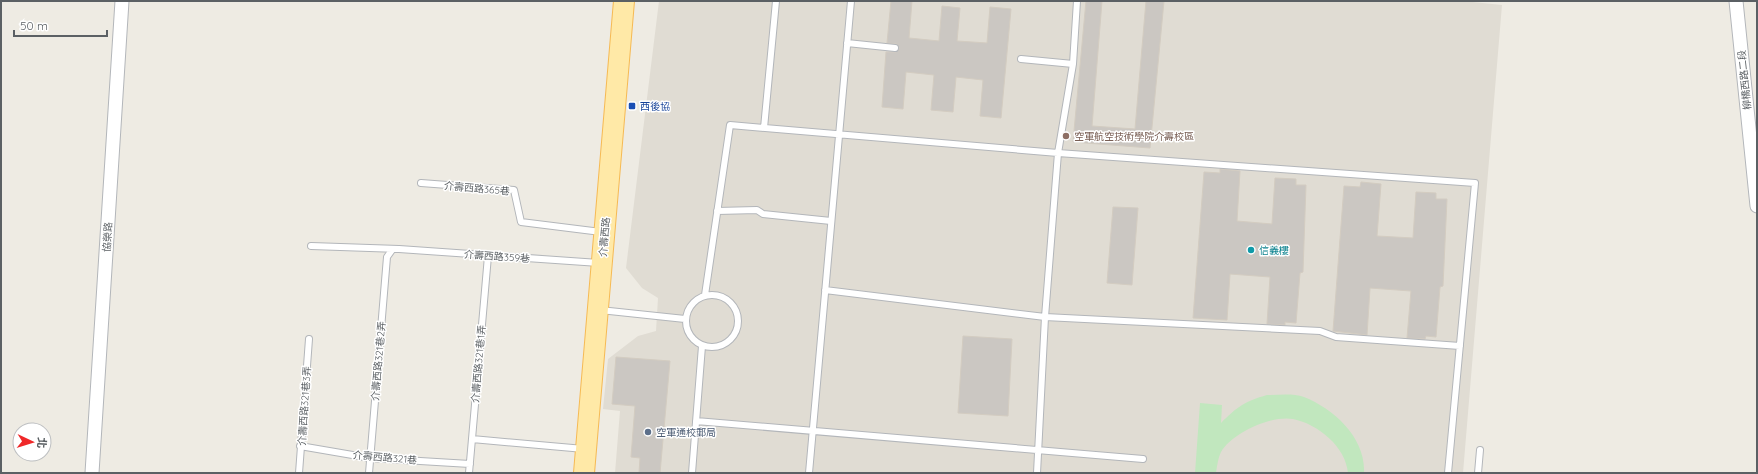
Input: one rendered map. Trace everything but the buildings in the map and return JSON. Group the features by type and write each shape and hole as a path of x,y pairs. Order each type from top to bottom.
{"main road":[{"name":"介壽西路","path":"584,473 624,1"}],"street":[{"name":"協榮路","path":"92,473 122,1"},
{"name":"柳橋西路二段","path":"1736,1 1757,206"}],"lane":[{"path":"764,128 776,1"},
{"path":"808,473 851,1"},
{"path":"1037,473 1045,317 1058,153 1073,64 1077,1"},
{"path":"847,43 895,48"},
{"path":"1021,59 1073,64"},
{"path":"705,295 730,125 1058,153 1475,183 1448,473"},
{"name":"介壽西路365巷","path":"421,183 514,190 521,222 604,233"},
{"path":"717,211 757,210 763,214 832,221"},
{"name":"介壽西路359巷","path":"311,246 392,250 399,249 602,264"},
{"name":"介壽西路321巷2弄","path":"369,473 387,256 392,250"},
{"name":"介壽西路321巷1弄","path":"469,473 488,256"},
{"path":"825,290 1045,317 1320,331 1336,337 1460,346"},
{"path":"714,294 723,297 730,302 737,314 737,327 734,335 728,342 711,348 702,346 689,335 686,328 685,319 691,304 698,298 705,295 714,294"},
{"path":"598,310 685,319"},
{"name":"介壽西路321巷3弄","path":"299,473 309,339"},
{"path":"692,473 702,346"},
{"path":"696,421 1142,460"},
{"path":"472,439 586,450"},
{"name":"介壽西路321巷","path":"300,446 370,458 470,464"},
{"path":"1478,473 1480,450"}],"shaded area":[{"name":"空軍航空技術學院介壽校區","path":"659,1 1463,1 1502,5 1463,473 615,473 620,411 603,409 608,359 638,336 656,331 658,298 642,288 626,268"}],"green space":[{"path":"1267,395 1291,395 1304,397 1315,402 1337,417 1346,426 1360,448 1364,473 1348,473 1342,454 1321,431 1302,422 1284,418 1253,427 1234,438 1221,452 1216,473 1195,473 1200,403 1222,405 1221,423 1242,405"}],"place":[{"name":"西後協","path":"632,106"},
{"name":"空軍航空技術學院介壽校區","path":"1066,136"},
{"name":"信義樓","path":"1251,250"},
{"name":"空軍通校郵局","path":"648,432"}]}
